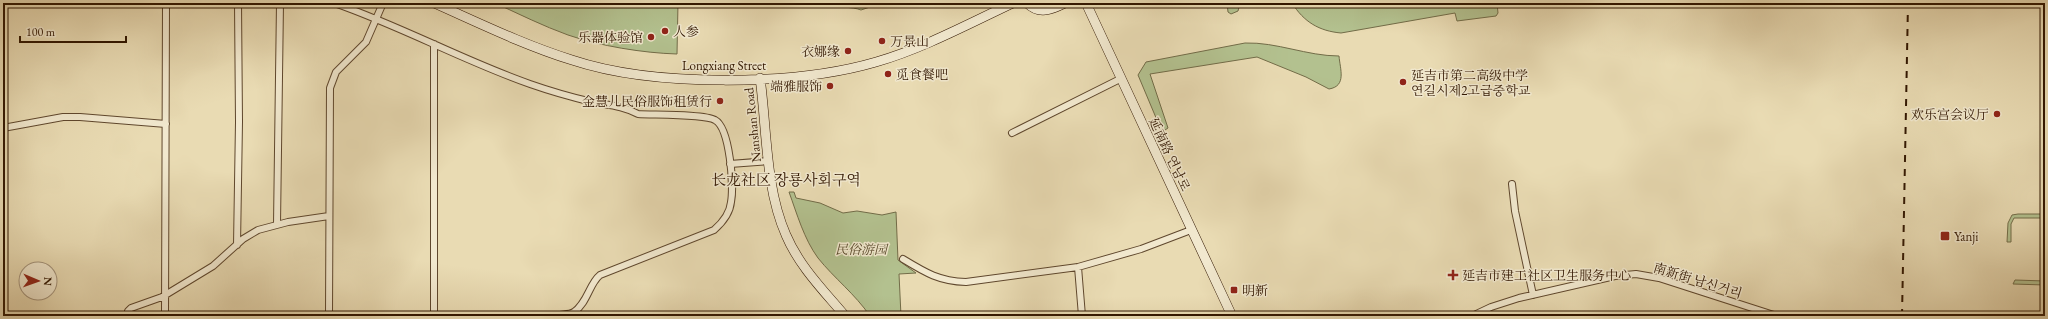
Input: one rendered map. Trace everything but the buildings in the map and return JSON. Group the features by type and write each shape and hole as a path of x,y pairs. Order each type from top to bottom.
{"street":[{"path":"165,316 166,3"},
{"path":"237,245 239,122 238,3"},
{"path":"277,224 280,3"},
{"path":"334,3 376,19 530,84 591,102 628,109 638,114 714,119 718,122 726,136 732,176 731,203 724,218 714,230 605,272 594,280 589,295 575,311 555,316"},
{"path":"329,316 330,88 336,72 366,42 383,3"},
{"name":"Longxiang Street","path":"434,3 496,31 571,60 630,73 701,79 760,78 826,73 877,62 914,49 1013,3"},
{"path":"1027,3 1040,11 1047,11 1064,3"},
{"name":"延南路 연남로","path":"1086,3 1120,79 1232,316"},
{"path":"434,44 434,316"},
{"name":"Nanshan Road","path":"760,78 769,161 774,191 785,234 815,281 845,316"},
{"path":"1012,133 1120,79"},
{"path":"3,128 74,117 166,124"},
{"path":"730,164 769,161"},
{"path":"1512,184 1515,211 1533,295"},
{"path":"127,316 128,311 131,308 165,295 213,266 237,245 258,230 277,224 329,216"},
{"path":"903,259 932,277 966,282 1078,267 1141,249 1191,230"},
{"path":"1078,267 1082,316"},
{"name":"南新街 남신거리","path":"1472,316 1491,307 1533,295 1615,276 1636,274 1663,279 1777,316"}],"green space":[{"path":"495,3 678,3 677,54 622,48 580,39 549,28"},
{"path":"832,3 882,3 861,10 838,6"},
{"path":"1227,3 1240,3 1238,11 1231,14 1228,12"},
{"path":"1292,3 1497,3 1498,13 1496,16 1457,21 1455,13 1341,33 1319,28 1307,20"},
{"path":"1245,43 1257,43 1315,54 1339,56 1341,71 1340,81 1335,87 1329,89 1306,77 1257,57 1150,74 1168,128 1162,132 1138,75 1146,62"},
{"name":"民俗游园","path":"789,192 794,192 796,198 820,203 843,213 857,211 882,215 896,212 898,260 916,273 899,274 901,316 870,316 858,300 824,265 813,251 801,226"},
{"path":"2045,214 2045,218 2014,218 2011,224 2011,242 2007,242 2008,223 2012,215"},
{"path":"2015,280 2045,281 2045,285 2013,284"}],"railway":[{"path":"1902,316 1908,3"}],"place":[{"name":"人参","path":"665,31"},
{"name":"乐器体验馆","path":"651,37"},
{"name":"万景山","path":"882,41"},
{"name":"衣娜缘","path":"848,51"},
{"name":"觅食餐吧","path":"888,74"},
{"name":"延吉市第二高级中学 연길시제2고급중학교","path":"1403,82"},
{"name":"端雅服饰","path":"830,86"},
{"name":"金慧儿民俗服饰租赁行","path":"720,101"},
{"name":"欢乐宫会议厅","path":"1997,114"},
{"name":"Yanji","path":"1945,236"},
{"name":"延吉市建工社区卫生服务中心","path":"1453,275"},
{"name":"明新","path":"1234,290"}],"district":[{"name":"长龙社区 장룡사회구역","path":"786,180"}]}
